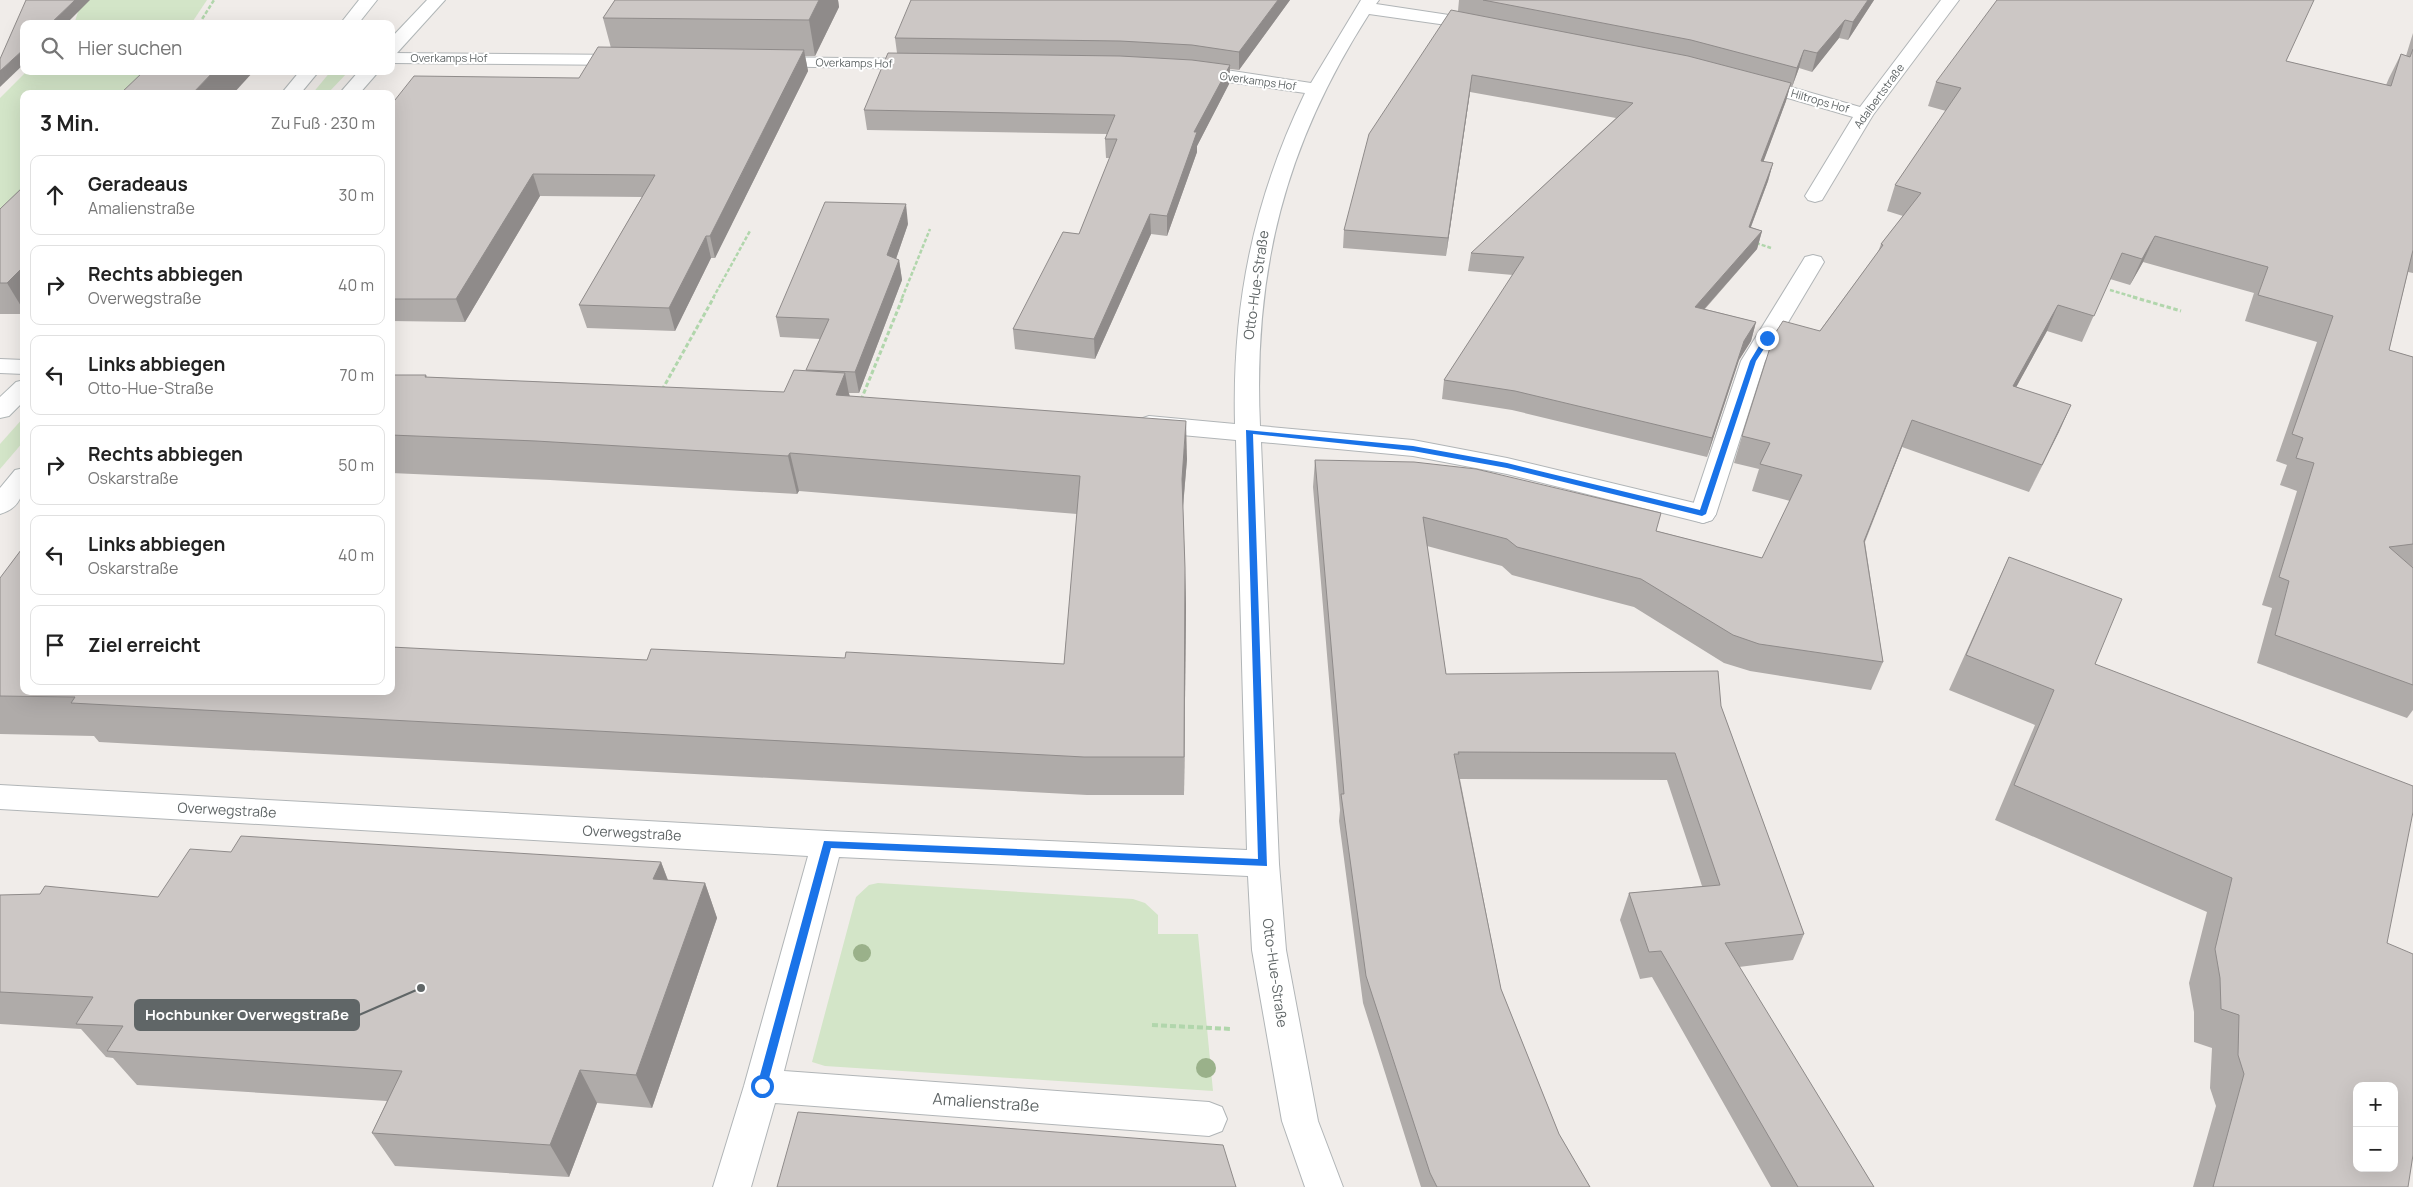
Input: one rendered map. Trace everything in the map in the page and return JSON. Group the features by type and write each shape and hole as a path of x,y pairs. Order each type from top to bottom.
{"street":[{"path":"352,20 368,0"},
{"path":"395,45 436,0"},
{"name":"Adalbertstraße","path":"1815,196 1864,114 1950,0"},
{"path":"1367,4 1503,29"},
{"name":"Otto-Hue-Straße","path":"1324,1187 1300,1121 1269,950 1263,864 1246,379 1247,324 1270,198 1288,147 1315,89 1367,4"},
{"name":"Overkamps Hof","path":"395,58 649,60"},
{"name":"Overkamps Hof","path":"747,62 934,64"},
{"name":"Overkamps Hof","path":"1174,70 1315,89"},
{"path":"293,90 307,75"},
{"path":"352,90 366,75"},
{"name":"Hiltrops Hof","path":"1738,78 1864,114"},
{"path":"1123,422 1413,448 1507,466 1702,514 1753,361 1813,262"},
{"path":"0,366 20,367"},
{"path":"0,411 20,391"},
{"path":"0,505 20,481"},
{"name":"Overwegstraße","path":"0,797 827,844 1263,864"},
{"path":"732,1187 762,1086 827,844"},
{"name":"Amalienstraße","path":"762,1086 1209,1119"}],"path":[{"path":"202,20 214,0"},
{"path":"860,402 930,230"},
{"path":"662,391 750,231"},
{"path":"1747,240 1813,262"},
{"path":"2110,290 2181,312"},
{"path":"1152,1025 1284,1032"}],"green space":[{"path":"82,0 207,0 194,20 75,20"},
{"path":"23,75 143,75 127,90 20,90 20,191 0,210 0,98"},
{"path":"328,75 345,75 331,90 315,90"},
{"path":"20,422 20,446 0,469 0,444"},
{"path":"878,883 1133,899 1145,903 1158,915 1158,934 1198,934 1213,1091 825,1066 812,1062 856,897 869,885"}],"building":[{"path":"26,0 75,0 54,20 20,20 20,53 0,71 0,59"},
{"path":"615,0 819,0 809,20 603,18"},
{"path":"911,0 1278,0 1239,52 1192,45 1120,41 895,38"},
{"path":"1483,0 1868,0 1853,22 1845,20 1817,53 1804,50 1797,68 1691,40"},
{"path":"1997,0 2314,0 2286,61 2391,86 2401,54 2410,57 2413,49 2413,250 2389,350 2413,357 2413,544 2389,547 2413,568 2413,685 2275,635 2289,581 2279,577 2314,463 2296,458 2303,438 2292,434 2333,316 2258,295 2268,267 2155,236 2142,259 2122,253 2094,316 2058,305 2013,386 2071,405 2042,465 1912,420 1864,541 1883,662 1759,644 1733,635 1641,579 1517,547 1507,539 1423,517 1446,674 1718,671 1721,706 1804,934 1725,943 1874,1187 1798,1187 1661,951 1649,952 1629,893 1720,885 1675,753 1458,752 1459,754 1454,754 1501,989 1559,1134 1590,1187 1437,1187 1430,1173 1366,976 1341,794 1344,794 1315,460 1414,462 1476,469 1661,513 1656,531 1762,558 1802,475 1760,464 1770,443 1742,436 1774,335 1783,321 1820,331 1883,245 1881,244 1921,193 1895,185 1961,88 1936,82"},
{"path":"1451,10 1688,56 1791,83 1761,161 1773,163 1749,227 1762,231 1695,307 1756,322 1744,341 1712,438 1515,391 1444,380 1524,257 1471,253 1633,103 1472,75 1448,238 1344,230 1369,134"},
{"path":"598,47 804,50 710,236 706,236 669,308 579,305 655,175 533,174 456,299 395,299 395,100 414,76 579,78"},
{"path":"888,53 1120,56 1192,60 1230,65 1194,132 1197,132 1167,216 1150,214 1094,339 1013,329 1063,232 1079,234 1117,139 1105,139 1115,115 864,110"},
{"path":"140,75 210,75 196,90 124,90"},
{"path":"20,190 20,270 7,283 0,283 0,209"},
{"path":"825,202 906,204 887,255 899,260 855,372 806,370 829,319 776,317"},
{"path":"794,370 845,373 836,395 1186,421 1182,479 1185,568 1184,757 1084,757 71,703 75,697 0,696 0,578 20,551 20,695 395,695 395,647 647,660 651,649 845,658 846,652 1064,664 1080,476 790,453 788,456 536,441 395,435 395,375 784,392"},
{"path":"2009,557 2122,599 2095,664 2413,786 2413,812 2387,943 2413,954 2413,1155 2408,1187 2213,1187 2244,1074 2238,1055 2239,1015 2221,1009 2220,978 2215,949 2232,878 2014,785 2054,690 1966,655"},
{"path":"241,836 661,862 653,879 705,883 636,1075 580,1070 550,1145 372,1133 402,1071 107,1051 123,1026 76,1024 93,997 0,992 0,895 40,894 45,886 158,897 190,849 231,852"},
{"path":"798,1112 1223,1145 1236,1187 777,1187"}],"place":[{"name":"Hochbunker Overwegstraße","path":"421,988"}],"route":[{"path":"762,1086 827,844 1263,864 1249,432 1413,448 1507,466 1702,514 1753,361 1767,338"}]}
